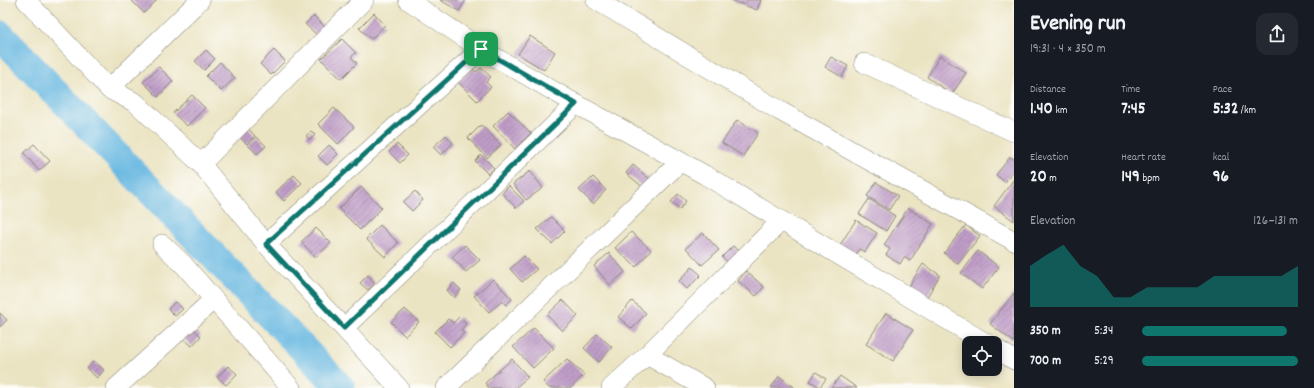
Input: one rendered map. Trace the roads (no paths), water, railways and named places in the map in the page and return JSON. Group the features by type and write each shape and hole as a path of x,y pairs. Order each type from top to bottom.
{"street":[{"path":"109,89 200,0"},
{"path":"408,0 481,49 680,162 974,336"},
{"path":"596,0 780,111 1014,241"},
{"path":"201,164 358,2"},
{"path":"36,4 109,89 136,103 201,164 266,244 399,388"},
{"path":"266,244 481,49"},
{"path":"864,63 1014,132"},
{"path":"344,328 576,104"},
{"path":"446,388 680,162"},
{"path":"611,388 648,355 781,221"},
{"path":"162,244 183,264 289,388"},
{"path":"116,388 213,300"},
{"path":"1002,352 1014,360"},
{"path":"648,355 705,388"}],"waterway":[{"path":"0,35 341,388"}]}
